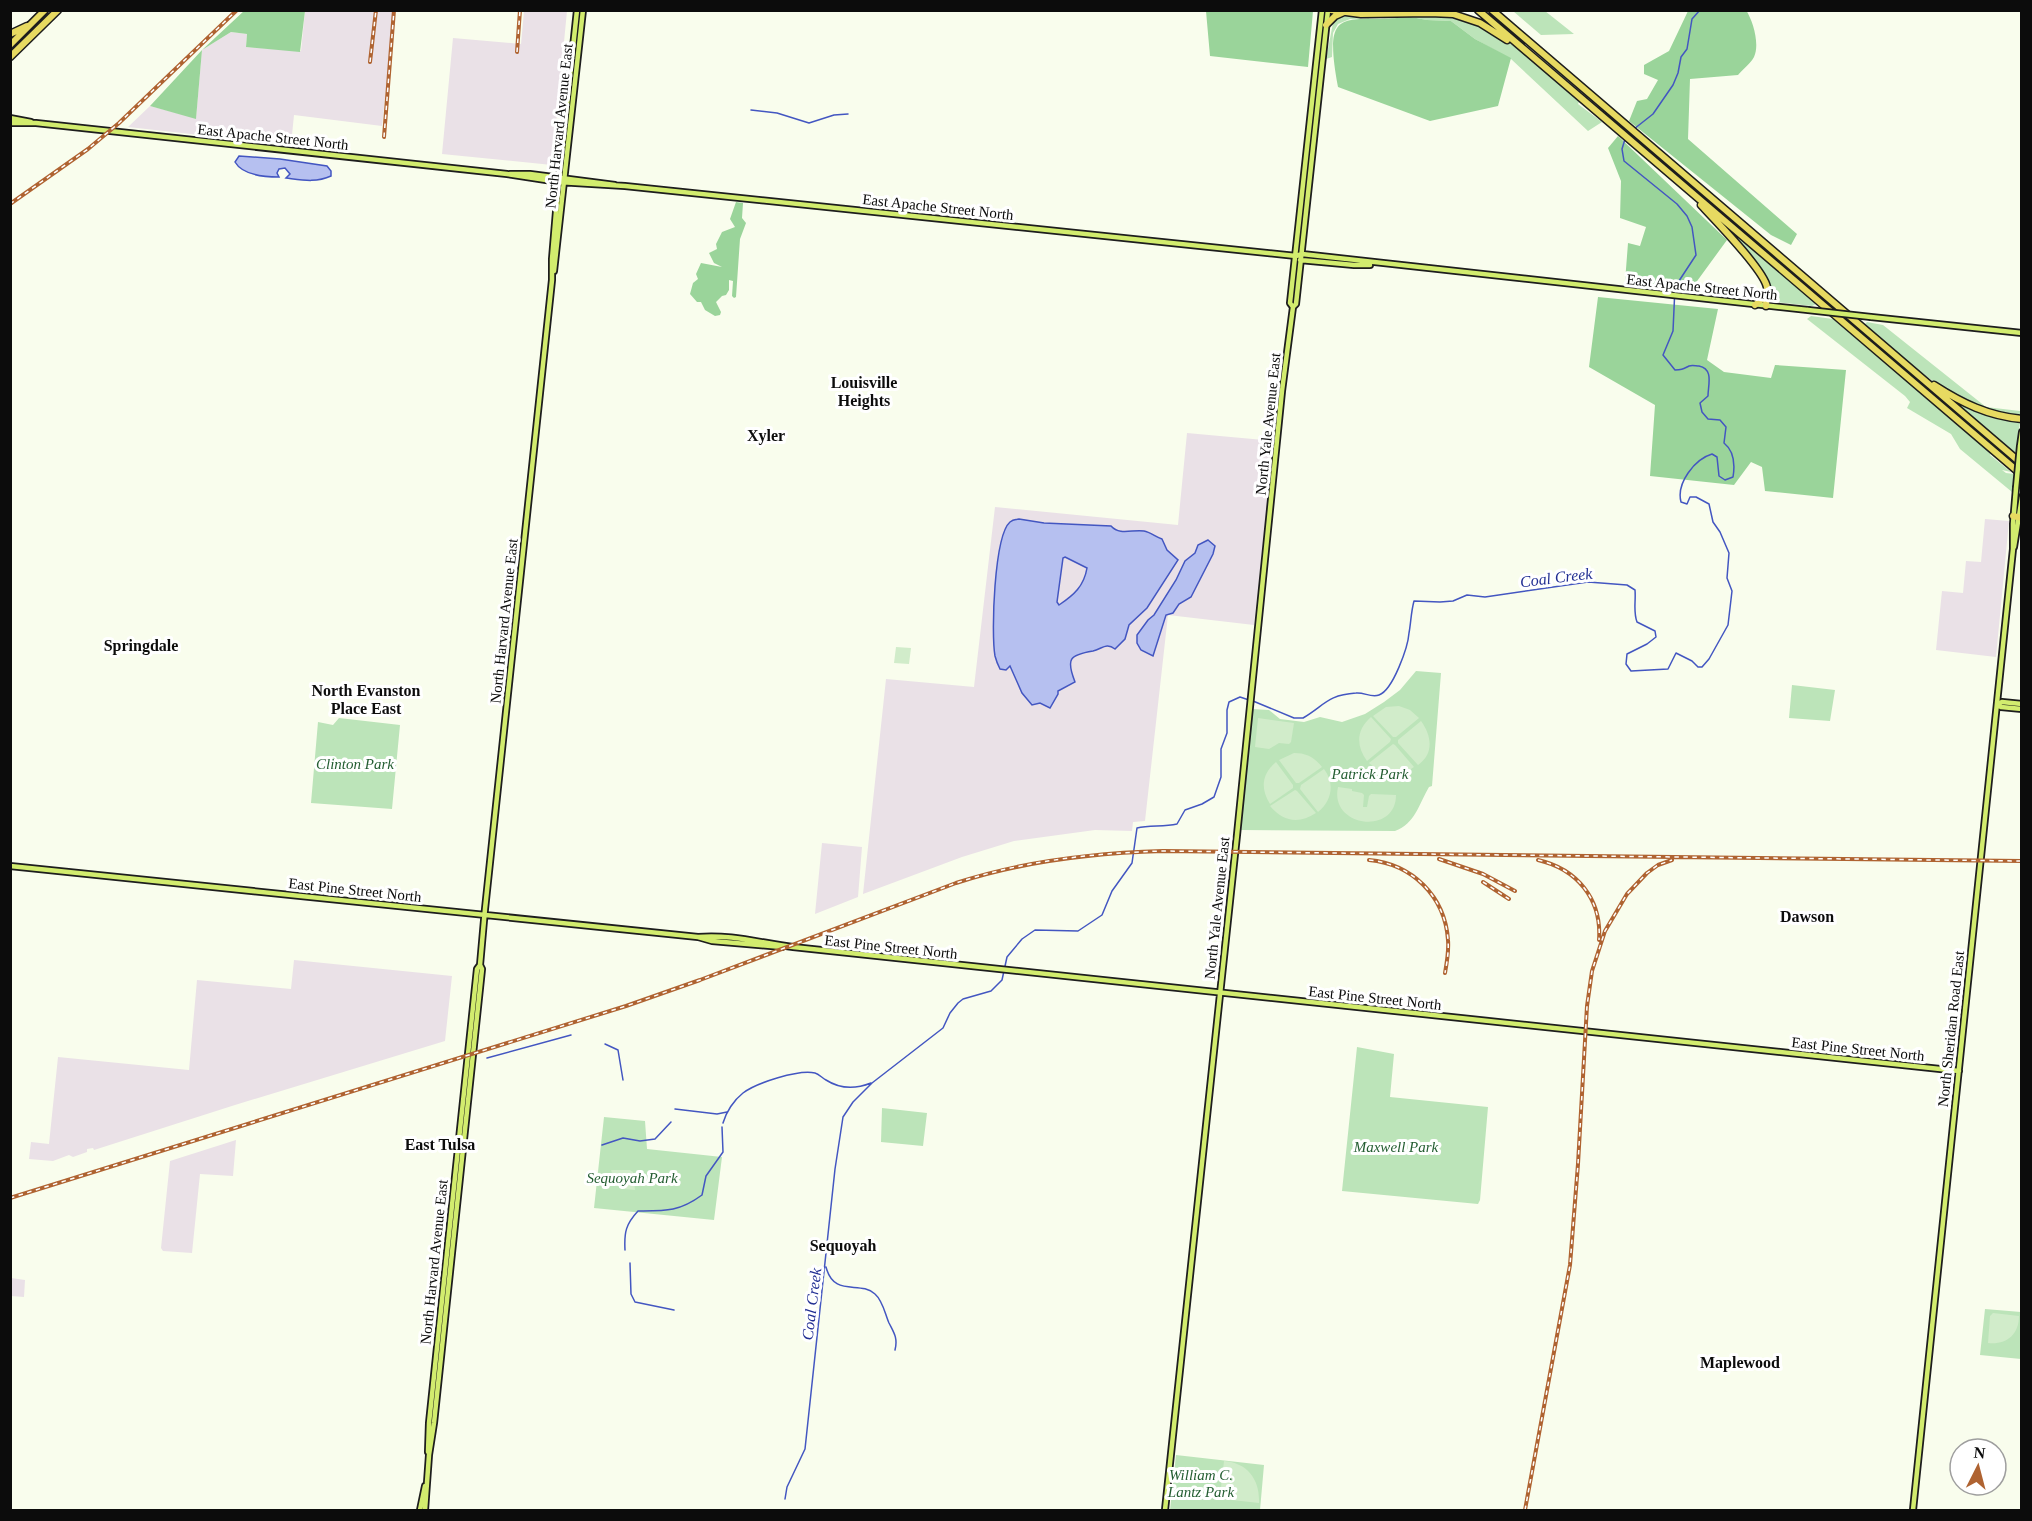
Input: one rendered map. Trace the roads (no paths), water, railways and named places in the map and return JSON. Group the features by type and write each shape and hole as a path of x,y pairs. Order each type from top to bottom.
{"highway":[{"path":"10,45 45,10"},
{"path":"10,57 58,10"},
{"path":"1329,10 1361,14 1454,14 1486,26 1539,62"},
{"path":"1478,10 2022,475"},
{"path":"1492,10 2022,464"},
{"path":"1326,25 1335,16 1344,12"},
{"path":"10,34 30,25"},
{"path":"1683,185 1743,251 1766,284 1766,306"},
{"path":"1755,305 1767,296"},
{"path":"1911,370 1949,395 1976,409 2002,417 2022,419"}],"main road":[{"name":"North Harvard Avenue East","path":"422,1510 422,1492 426,1483 434,1423 476,1000 482,969 480,965 485,916 552,280 556,260 577,10"},
{"name":"North Harvard Avenue East","path":"570,103 583,10"},
{"name":"North Yale Avenue East","path":"1293,307 1290,303 1322,10"},
{"name":"North Yale Avenue East","path":"1165,1510 1282,391 1293,307 1296,304 1329,10"},
{"path":"560,102 570,103"},
{"name":"East Apache Street North","path":"10,118 36,123 562,180 1296,256"},
{"name":"East Apache Street North","path":"10,123 36,123"},
{"path":"1296,256 1301,257"},
{"name":"East Apache Street North","path":"1301,257 1354,266 1380,264 2022,333"},
{"name":"North Sheridan Road East","path":"2018,517 2016,488 2022,432"},
{"name":"North Sheridan Road East","path":"1913,1510 2013,549 2022,497"},
{"path":"1997,705 2002,702 2022,704"},
{"path":"1997,705 2022,709"},
{"name":"East Pine Street North","path":"10,866 1959,1071"}],"water":[{"path":"239,156 327,166 331,171 331,176 314,180 286,178 290,174 285,168 279,169 277,173 279,177 255,175 239,167 235,162"},
{"path":"1019,519 1044,523 1111,526 1118,531 1146,532 1162,539 1167,550 1178,560 1147,608 1129,625 1125,639 1115,649 1106,646 1079,654 1072,659 1070,663 1075,682 1058,691 1050,708 1040,703 1032,705 1022,693 1010,666 1006,670 1000,669 995,656 993,628 1000,546 1010,522","holes":["1063,558 1087,568 1078,590 1059,605 1057,602"]},
{"path":"1208,540 1215,546 1213,554 1191,597 1179,604 1173,613 1166,615 1153,656 1141,650 1137,643 1137,635 1154,615 1185,561 1195,553 1198,545"}],"waterway":[{"name":"Coal Creek","path":"1634,129 1653,114 1673,85 1681,57 1687,49 1692,19 1700,10"},
{"path":"751,110 777,113 809,123 834,115 848,114"},
{"name":"Coal Creek","path":"1253,701 1294,718 1303,718 1327,701 1339,696 1359,693 1379,695 1389,685 1403,657 1414,601 1453,601 1467,595 1485,597 1588,582 1627,585 1635,590 1637,622 1655,631 1656,637 1627,654 1626,664 1631,671 1668,669 1676,653 1692,661 1698,667 1702,667 1709,659 1728,625 1732,591 1727,578 1729,553 1713,522 1709,504 1696,497 1690,497 1687,504 1681,502 1680,495 1684,480 1699,461 1712,454 1717,457 1719,476 1725,480 1733,477 1733,458 1724,443 1726,427 1720,420 1708,419 1702,412 1700,403 1708,396 1707,370 1699,366 1675,370 1663,355 1673,331 1675,287 1696,255 1692,227 1687,216 1677,204 1624,161 1622,149 1625,139"},
{"name":"Coal Creek","path":"785,1499 787,1487 805,1449 835,1169 843,1117 853,1102 872,1083 943,1028 958,1003 963,999 991,991 1002,980 1007,957 1022,939 1035,930 1078,931 1102,915 1112,891 1132,863 1137,828 1177,824 1185,810 1214,797 1221,777 1221,749 1227,733 1229,702 1240,697 1249,700"},
{"path":"487,1058 571,1035"},
{"path":"605,1044 618,1050 623,1080"},
{"name":"Coal Creek","path":"723,1123 731,1106 743,1093 757,1085 778,1078 808,1072 842,1086 854,1087 871,1083"},
{"path":"675,1109 717,1114 727,1112"},
{"path":"602,1145 623,1138 640,1141 655,1139 671,1122"},
{"name":"Coal Creek","path":"625,1250 627,1229 638,1211 679,1208 702,1195 706,1176 723,1152 722,1127"},
{"name":"Coal Creek","path":"630,1263 631,1294 635,1302 674,1310"},
{"path":"826,1267 835,1282 848,1287 869,1290 878,1297 895,1336 895,1350"}],"railway":[{"path":"10,204 88,149 119,123 237,10"},
{"path":"370,62 376,10"},
{"path":"384,137 394,10"},
{"path":"517,52 520,10"},
{"path":"10,1198 626,1006 956,883 1032,864 1084,856 1163,851 2022,861"},
{"path":"1439,859 1483,874 1515,891"},
{"path":"1369,860 1385,863 1412,875 1433,896 1446,924 1448,952 1445,973"},
{"path":"1538,860 1564,871 1584,888 1596,911 1599,940"},
{"path":"1525,1510 1570,1265 1587,1006 1592,971 1605,931 1627,894 1647,873 1658,865 1672,860"},
{"path":"1483,882 1509,899"}],"district":[{"name":"Louisville Heights","path":"864,391"},
{"name":"Xyler","path":"766,435"},
{"name":"Springdale","path":"141,645"},
{"name":"North Evanston Place East","path":"366,699"},
{"name":"Dawson","path":"1807,916"},
{"name":"East Tulsa","path":"440,1144"},
{"name":"Sequoyah","path":"843,1245"},
{"name":"Maplewood","path":"1740,1362"}],"park label":[{"name":"Clinton Park","path":"355,764"},
{"name":"Patrick Park","path":"1370,774"},
{"name":"Maxwell Park","path":"1396,1147"},
{"name":"Sequoyah Park","path":"632,1178"},
{"name":"William C. Lantz Park","path":"1201,1484"}]}
